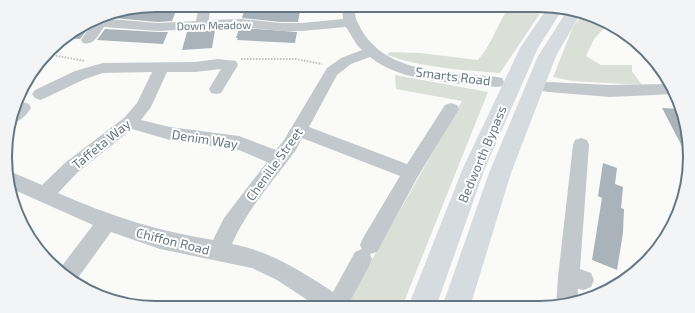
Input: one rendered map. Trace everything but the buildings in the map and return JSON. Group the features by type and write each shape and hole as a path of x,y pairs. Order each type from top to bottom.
{"highway":[{"name":"Bedworth Bypass","path":"424,301 474,168 529,48 552,12"},
{"name":"Bedworth Bypass","path":"458,301 500,173 544,63 572,16"}],"street":[{"path":"202,25 204,12"},
{"name":"Smarts Road","path":"349,12 350,22 357,36 370,52 389,64 424,74 497,82"},
{"name":"Down Meadow","path":"112,19 158,27 242,23 281,27 302,27 350,22"},
{"name":"Down Meadow","path":"88,40 100,24"},
{"name":"Chenille Street","path":"218,252 231,224 299,130 327,79 346,61 370,52"},
{"path":"85,61 103,68"},
{"path":"40,94 80,75 103,68 195,67 218,64 231,65 216,89"},
{"name":"Taffeta Way","path":"44,194 83,158 130,122 143,107 162,67"},
{"path":"548,87 610,91 666,89"},
{"path":"339,301 411,173 451,109"},
{"name":"Denim Way","path":"130,122 162,133 238,143 279,159"},
{"path":"299,130 411,173"},
{"path":"569,298 576,279 581,145"},
{"name":"Chiffon Road","path":"14,181 107,222 161,240 252,258 276,268 327,301"},
{"path":"69,271 107,222"}],"path":[{"path":"53,55 85,61"},
{"path":"234,60 296,59 338,67"}],"shaded area":[{"path":"506,12 541,12 500,73 429,66 387,55 390,52 420,53 478,60 483,54"},
{"path":"580,18 604,28 594,39 586,56 601,65 632,65 632,71 642,85 572,81 553,77 573,27"},
{"path":"395,75 488,92 404,301 348,301 462,101 396,89"}]}
